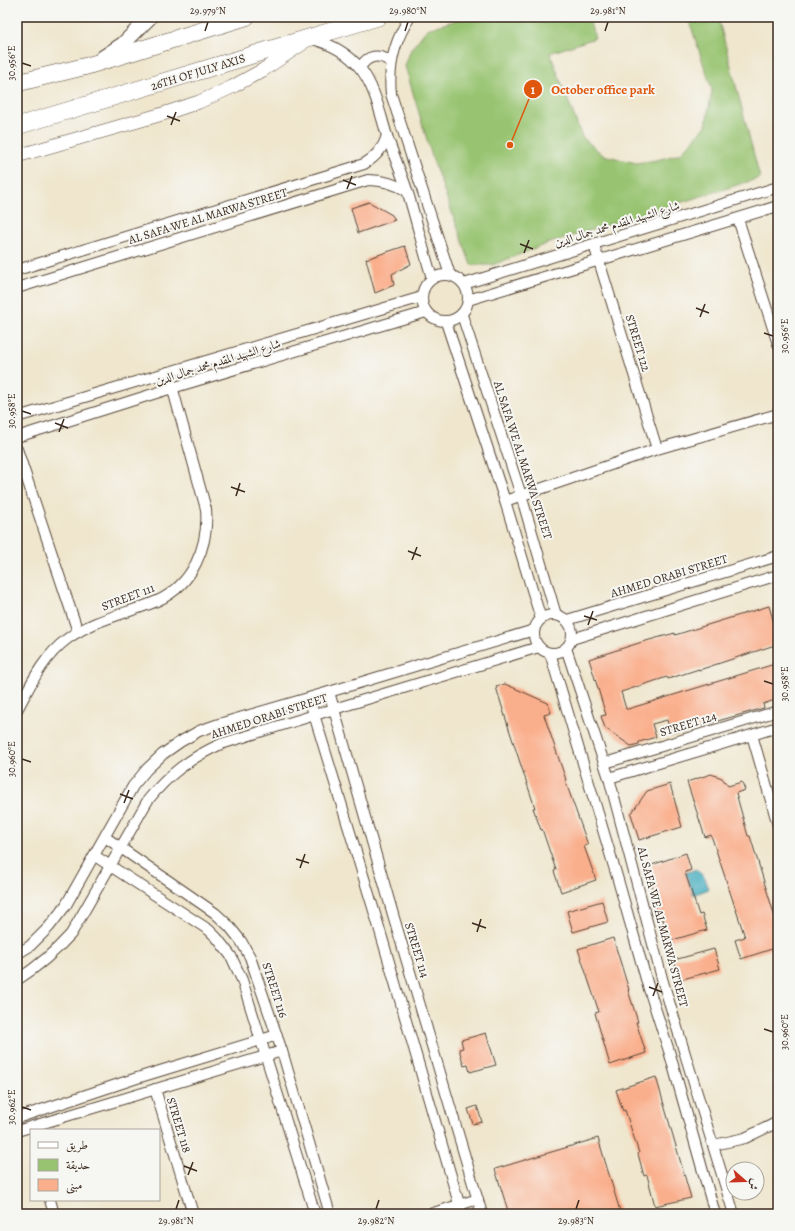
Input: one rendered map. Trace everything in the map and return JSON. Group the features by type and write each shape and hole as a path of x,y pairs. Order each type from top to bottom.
{"highway":[{"path":"17,83 87,66 246,17"},
{"name":"26TH OF JULY AXIS","path":"17,126 378,17"}],"main road":[{"path":"87,66 123,44 150,17"}],"street":[{"path":"410,17 398,39 391,62 391,94 450,275"},
{"path":"17,156 199,102 232,87 263,70 310,38 324,42 338,48 350,57 360,68 372,88 387,136 407,191 432,278"},
{"path":"360,68 368,58 374,56 386,58 391,62"},
{"name":"AL SAFA WE AL MARWA STREET","path":"17,270 364,164 377,156 385,143 387,136"},
{"path":"364,164 369,166 372,172 372,175 368,180"},
{"name":"AL SAFA WE AL MARWA STREET","path":"17,288 368,180 391,183 407,191"},
{"name":"شارع الشهيد المقدم محمد جمال الدين","path":"464,284 778,187"},
{"path":"468,300 778,206"},
{"path":"738,219 778,344"},
{"name":"STREET 122","path":"594,245 657,449"},
{"path":"444,274 450,275 456,277 467,289 468,305 462,314 452,320 446,322 439,321 432,318 426,312 422,302 423,290 432,278 444,274"},
{"name":"شارع الشهيد المقدم محمد جمال الدين","path":"17,417 422,297"},
{"name":"شارع الشهيد المقدم محمد جمال الدين","path":"17,437 172,388 426,312"},
{"name":"AL SAFA WE AL MARWA STREET","path":"462,314 521,495 556,615"},
{"path":"446,322 505,500 541,619"},
{"name":"STREET 111","path":"17,710 43,664 59,646 78,632 98,622 157,601 169,594 180,585 197,563 206,536 206,509 168,372"},
{"path":"505,500 657,449 778,414"},
{"path":"17,449 78,632"},
{"name":"AHMED ORABI STREET","path":"567,620 778,556"},
{"path":"572,639 570,626 567,620 556,615 545,616 538,622 534,630 534,636 542,650 550,653 561,651 566,648 572,639 778,575"},
{"name":"AHMED ORABI STREET","path":"17,954 30,946 49,927 66,905 95,856 133,786 152,764 180,742 199,731 219,724 534,630"},
{"name":"AHMED ORABI STREET","path":"17,980 41,964 71,934 148,800 173,773 188,762 221,744 539,647"},
{"name":"AL SAFA WE AL MARWA STREET","path":"566,648 605,763 664,982 734,1214"},
{"path":"550,653 648,986 669,1051 714,1214"},
{"name":"STREET 114","path":"329,692 482,1214"},
{"path":"309,698 378,924 461,1209"},
{"name":"STREET 124","path":"605,763 778,711"},
{"path":"609,778 778,727"},
{"path":"752,735 778,825"},
{"name":"STREET 116","path":"105,837 215,913 241,940 250,957 282,1051 330,1214"},
{"path":"95,856 199,923 221,942 238,967 315,1214"},
{"path":"378,924 394,918"},
{"path":"648,986 664,982"},
{"path":"30,1131 21,1117 137,1078 277,1036"},
{"path":"36,1129 155,1089 282,1051"},
{"name":"STREET 118","path":"155,1089 193,1214"},
{"path":"714,1145 745,1138 778,1122"},
{"path":"17,1131 30,1131"},
{"path":"430,1214 461,1209 478,1199"},
{"path":"50,1201 54,1214"}],"green space":[{"path":"467,17 588,17 595,38 550,53 582,137 603,155 636,163 657,160 680,154 706,126 712,90 688,17 718,17 760,178 546,244 492,265 471,265 433,160 405,66 411,49 427,29"}],"water":[{"path":"696,869 705,878 709,889 693,895 685,873"}],"building":[{"path":"369,202 392,215 395,220 358,233 351,208"},
{"path":"405,246 411,264 392,274 394,285 375,293 366,259"},
{"path":"769,606 778,637 778,644 699,670 668,679 667,677 621,692 626,709 628,709 778,663 778,699 763,704 764,708 682,731 671,733 667,720 652,724 656,737 631,746 605,728 601,716 606,715 589,659 642,642 675,633 675,635"},
{"path":"505,684 548,703 551,713 544,715 588,845 584,846 596,880 561,892 554,871 556,870 533,808 535,808 496,687"},
{"path":"711,774 722,778 728,786 742,782 745,790 736,793 748,836 750,836 778,927 778,947 741,959 735,940 745,937 711,835 705,837 687,782"},
{"path":"670,784 682,827 639,840 631,814 647,791"},
{"path":"686,853 691,870 685,872 699,915 702,914 707,930 669,941 663,919 659,920 651,898 655,896 646,867"},
{"path":"602,901 608,922 573,932 567,911"},
{"path":"613,938 646,1053 610,1065 595,1013 599,1012 578,949"},
{"path":"714,949 720,969 679,980 674,960"},
{"path":"486,1033 496,1065 470,1072 468,1065 464,1066 459,1049 463,1048 461,1040"},
{"path":"656,1077 691,1198 655,1206 647,1175 644,1176 639,1153 625,1110 623,1111 616,1090"},
{"path":"477,1106 482,1122 473,1124 468,1109"},
{"path":"598,1138 620,1211 611,1214 509,1214 495,1169"}],"place":[{"name":"October office park","path":"510,145"}]}
